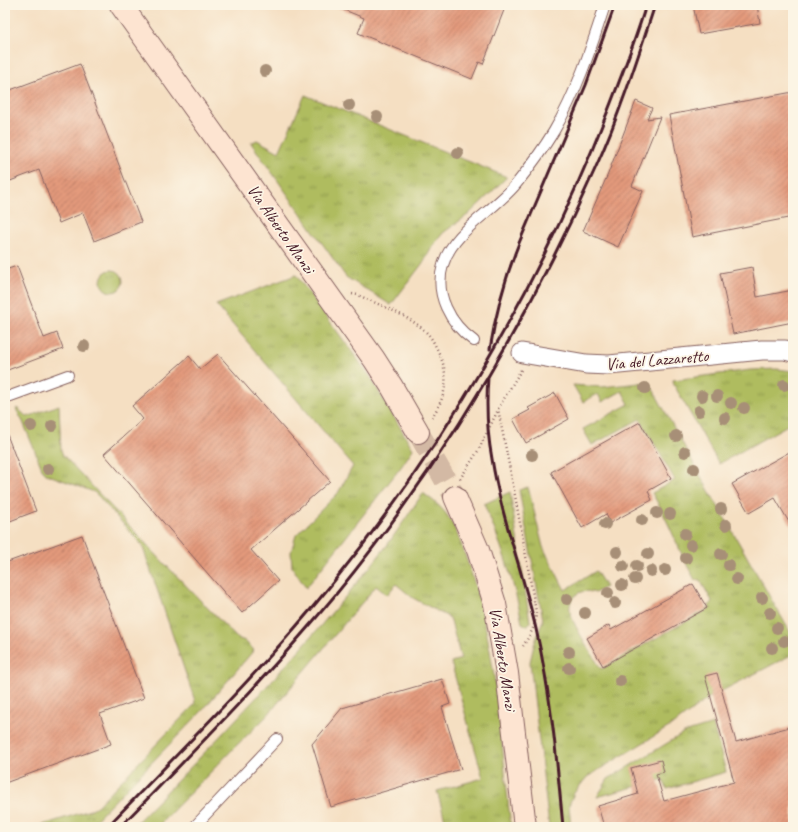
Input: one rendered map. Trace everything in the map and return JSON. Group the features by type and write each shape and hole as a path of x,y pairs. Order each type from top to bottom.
{"main road":[{"name":"Via Alberto Manzi","path":"110,5 138,29"},
{"name":"Via Alberto Manzi","path":"121,5 374,359 392,387 424,427"},
{"name":"Via Alberto Manzi","path":"456,491 478,550 495,604 507,673 525,827"}],"street":[{"name":"Via del Lazzaretto","path":"526,354 586,364 609,365 762,350 785,350 793,352"}],"lane":[{"path":"474,341 465,335 455,323 444,304 440,284 443,265 450,247 490,211 516,184 554,131 571,98 588,57 605,5"},
{"path":"5,398 68,374"},
{"path":"194,827 277,739"}],"path":[{"path":"348,294 358,295 402,316 427,333 435,344 444,366 446,388 443,399 424,427"},
{"path":"456,491 526,354"},
{"path":"498,409 536,612 536,621 534,626 522,646"}],"green space":[{"path":"305,95 507,177 469,214 443,233 432,247 425,260 391,305 346,277 251,143 257,140 279,152"},
{"path":"112,270 120,273 123,281 120,289 112,292 104,289 101,281 104,273"},
{"path":"296,275 369,375 413,449 401,467 306,588 292,567 291,552 296,535 338,493 353,466 216,305"},
{"path":"777,369 793,371 793,422 719,464 674,385 673,380 750,370"},
{"path":"649,382 700,475 793,637 793,654 710,697 674,724 587,777 574,793 569,805 571,827 549,827 530,662 534,645 543,620 519,490 528,487 543,547 565,590 596,571 606,587 595,593 586,591 577,594 570,603 571,615 574,622 601,669 710,608 709,606 712,601 700,580 695,580 664,514 652,493 675,480 640,419 592,445 583,429 629,404 622,391 602,402 598,394 583,402 573,385 602,387"},
{"path":"59,405 61,450 63,455 164,563 237,638 245,641 254,650 201,712 89,827 36,827 90,810 97,806 194,705 195,701 142,545 94,492 46,474 43,471 23,422 16,409 17,408 27,417"},
{"path":"510,492 530,622 527,626 522,623 506,562 484,504"},
{"path":"423,493 444,511 450,520 461,544 476,587 491,655 496,689 511,827 447,827 437,791 483,778 451,662 461,659 450,618 413,598 396,584 387,595 376,586 266,717 157,827 132,827 226,730 346,597 381,554"},
{"path":"713,724 726,772 667,789 663,779 597,797 608,779 684,733"}],"building":[{"path":"332,5 506,5 483,64 479,62 472,79 358,33 364,18"},
{"path":"693,5 757,5 760,23 699,34"},
{"path":"80,64 141,222 94,241 83,213 59,223 39,170 5,183 5,92"},
{"path":"793,92 793,217 692,237 669,115"},
{"path":"636,101 652,108 647,119 660,117 632,186 643,191 618,247 583,231 608,174"},
{"path":"17,266 44,338 57,333 63,349 5,371 5,270"},
{"path":"752,267 757,297 793,290 793,322 733,334 720,273"},
{"path":"218,354 330,481 251,550 278,581 242,613 104,454 143,419 132,406 189,356 200,369"},
{"path":"555,393 569,419 526,443 513,419 530,410 528,408"},
{"path":"640,422 671,478 648,491 652,500 610,523 606,514 582,528 551,472"},
{"path":"5,432 36,511 5,523"},
{"path":"793,450 793,529 775,498 749,513 732,484"},
{"path":"82,535 144,698 100,714 111,744 5,783 5,563"},
{"path":"693,584 707,608 603,666 587,638 609,625 611,630"},
{"path":"717,673 736,742 793,726 793,827 604,827 598,806 638,794 631,768 661,760 664,772 656,774 664,801 734,782 705,676"},
{"path":"442,679 450,704 442,707 461,769 331,807 312,744 342,708"}],"tunnel":[{"path":"418,432 455,497"}],"railway":[{"path":"490,349 495,322 509,269 586,85 615,5"},
{"path":"107,827 278,648 331,585 413,476 487,360 521,299 552,238 581,176 607,113 633,46 646,5"},
{"path":"120,827 231,712 337,593 412,494 447,442 512,336 569,225 612,129 655,5"},
{"path":"488,377 487,418 492,459 506,523 531,608 546,678 553,727 563,827"}]}
